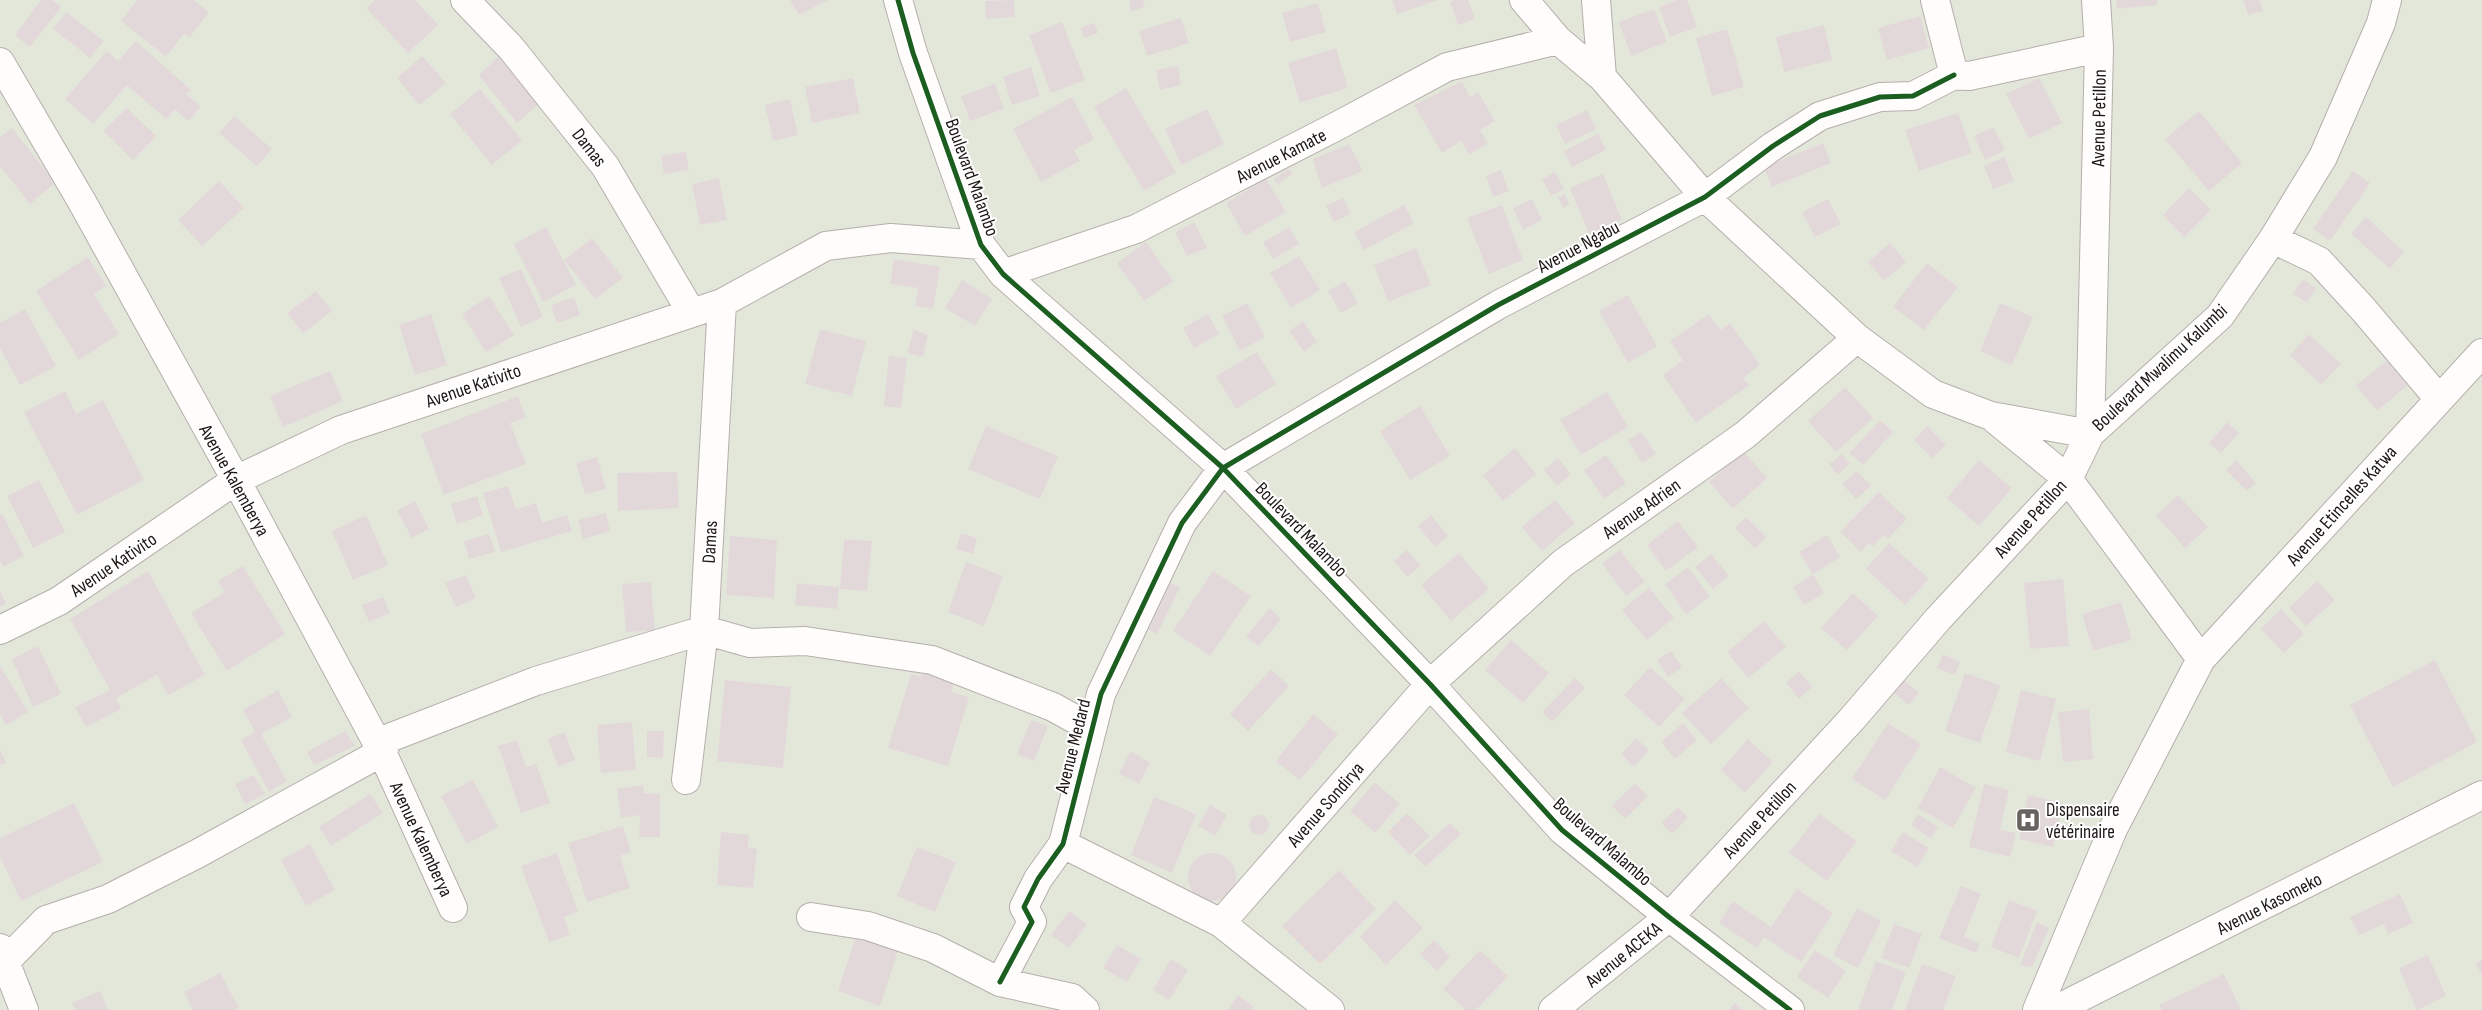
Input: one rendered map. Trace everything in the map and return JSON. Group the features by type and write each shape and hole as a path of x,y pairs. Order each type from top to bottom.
{"street":[{"name":"Damas","path":"464,0 511,48 605,166 691,312"},
{"name":"Boulevard Malambo","path":"898,0 913,53 981,245 1003,274 1223,468 1430,684 1562,830 1669,917 1790,1010"},
{"name":"Boulevard Mwalimu Kalumbi","path":"1524,0 1558,40 1602,77 1705,197 1857,338 1933,394 1991,416 2090,434 2220,316 2273,239 2323,157 2381,23 2387,0"},
{"path":"1596,0 1602,77"},
{"path":"1935,0 1954,75 1969,76 2099,48"},
{"name":"Avenue Petillon","path":"1669,917 1852,719 1938,619 2068,478 2090,434 2099,48 2096,0"},
{"name":"Avenue Kamate","path":"1003,274 1136,229 1328,131 1447,67 1558,40"},
{"name":"Avenue Kalemberya","path":"0,62 81,200 236,480 382,752 453,908"},
{"name":"Avenue Ngabu","path":"1223,468 1498,305 1705,197 1773,146 1820,116 1880,97 1913,96 1954,75"},
{"name":"Avenue Kativito","path":"0,630 59,601 236,480 341,430 722,303 826,246 891,238 981,245"},
{"path":"2273,239 2319,261 2363,309 2438,399"},
{"name":"Damas","path":"686,780 704,630 722,303"},
{"name":"Avenue Adrien","path":"1430,684 1563,563 1745,435 1857,338"},
{"name":"Avenue Etincelles Katwa","path":"2037,1010 2112,829 2201,658 2482,353"},
{"path":"1991,416 2068,478 2201,658"},
{"name":"Avenue Medard","path":"1000,982 1032,922 1024,907 1038,879 1063,844 1101,694 1182,523 1223,468"},
{"path":"24,1010 3,955 46,920 108,899 165,871 382,752 389,738 536,681 704,630 750,643 805,641 932,660 1053,707 1091,728"},
{"name":"Avenue Sondirya","path":"1221,923 1430,684"},
{"name":"Avenue Kasomeko","path":"2055,1010 2482,795"},
{"path":"1063,844 1221,923 1330,1010"},
{"path":"811,917 868,926 933,948 1000,982 1072,998 1085,1010"},
{"name":"Avenue ACEKA","path":"1553,1010 1669,917"}],"shaded area":[{"path":"0,0 2482,0 2482,1010 0,1010"}],"building":[{"path":"41,0 52,0 61,7 30,47 15,35"},
{"path":"137,0 194,0 209,12 190,37 184,34 166,57 121,21"},
{"path":"375,0 415,0 438,25 408,53 366,8"},
{"path":"790,0 828,0 799,15"},
{"path":"1014,0 1015,17 986,19 985,1"},
{"path":"1143,0 1145,7 1131,11 1129,1"},
{"path":"1392,0 1438,0 1397,14"},
{"path":"1468,0 1475,19 1458,25 1450,2"},
{"path":"1677,0 1687,0 1697,27 1670,37 1659,7"},
{"path":"2116,0 2157,0 2157,5 2117,9"},
{"path":"2243,0 2260,0 2263,11 2248,15"},
{"path":"1318,3 1326,32 1290,42 1282,13"},
{"path":"1654,9 1667,42 1631,56 1619,22"},
{"path":"66,12 104,41 90,58 53,29"},
{"path":"1920,16 1929,48 1887,60 1878,28"},
{"path":"1181,18 1189,43 1147,56 1139,31"},
{"path":"1062,22 1085,80 1051,93 1029,35"},
{"path":"1094,23 1098,33 1084,38 1080,28"},
{"path":"1824,25 1832,60 1784,72 1776,37"},
{"path":"1727,29 1744,87 1712,96 1696,38"},
{"path":"136,41 191,90 186,94 201,107 188,121 175,109 166,119 127,85 93,124 65,99 107,51 118,61"},
{"path":"1336,48 1348,88 1300,103 1288,63"},
{"path":"422,56 446,83 419,105 397,78"},
{"path":"498,57 539,104 517,123 479,75"},
{"path":"1178,66 1181,85 1160,90 1156,70"},
{"path":"1031,67 1040,96 1012,105 1003,77"},
{"path":"853,78 860,113 812,123 805,87"},
{"path":"2039,78 2062,123 2029,139 2006,94"},
{"path":"1462,81 1470,97 1478,92 1495,121 1480,130 1488,143 1469,155 1461,141 1442,153 1414,105"},
{"path":"995,84 1004,109 970,121 961,96"},
{"path":"1126,88 1176,172 1144,191 1094,107"},
{"path":"480,89 522,140 492,165 450,114"},
{"path":"1072,97 1094,139 1074,150 1080,161 1041,182 1013,129"},
{"path":"790,99 798,135 773,141 765,105"},
{"path":"127,108 156,136 133,160 103,131"},
{"path":"1207,109 1224,144 1181,165 1165,129"},
{"path":"1587,110 1596,129 1565,144 1556,125"},
{"path":"2199,111 2242,163 2209,191 2165,139"},
{"path":"1958,113 1972,153 1919,171 1905,130"},
{"path":"234,116 272,149 257,166 219,133"},
{"path":"1993,127 2005,150 1985,160 1974,136"},
{"path":"12,128 55,183 30,204 0,166 0,137"},
{"path":"1598,134 1606,150 1572,167 1564,151"},
{"path":"1823,143 1831,163 1772,187 1764,167"},
{"path":"1349,144 1363,171 1322,188 1313,159"},
{"path":"686,152 689,170 664,174 661,156"},
{"path":"2005,157 2014,181 1993,189 1984,166"},
{"path":"1288,169 1293,174 1277,184 1274,179"},
{"path":"1501,170 1509,191 1493,197 1486,176"},
{"path":"2353,171 2370,183 2330,241 2313,229"},
{"path":"1555,172 1564,189 1551,196 1542,179"},
{"path":"1603,174 1622,220 1589,234 1570,188"},
{"path":"719,178 727,220 700,225 692,184"},
{"path":"1266,179 1286,212 1245,236 1226,203"},
{"path":"219,181 244,208 202,246 178,220"},
{"path":"2189,188 2211,210 2184,237 2163,215"},
{"path":"1565,194 1569,205 1563,208 1558,197"},
{"path":"1343,198 1351,214 1334,222 1326,206"},
{"path":"1532,199 1542,220 1523,230 1513,208"},
{"path":"1828,199 1841,224 1815,237 1802,212"},
{"path":"1404,205 1414,223 1364,250 1354,232"},
{"path":"1502,205 1523,260 1489,274 1467,218"},
{"path":"2366,217 2404,252 2390,269 2351,234"},
{"path":"1194,222 1207,248 1187,256 1175,232"},
{"path":"546,227 576,285 543,302 514,244"},
{"path":"1289,227 1299,244 1273,259 1263,242"},
{"path":"592,238 623,278 595,299 564,260"},
{"path":"1146,242 1173,281 1144,301 1117,263"},
{"path":"1890,243 1906,262 1884,281 1868,262"},
{"path":"1416,248 1431,285 1388,302 1374,265"},
{"path":"1299,256 1320,290 1291,308 1270,273"},
{"path":"88,257 106,286 94,294 119,334 79,360 36,291"},
{"path":"894,259 940,267 933,309 915,306 918,288 890,284"},
{"path":"1927,263 1958,287 1924,330 1893,307"},
{"path":"521,269 543,317 521,327 499,278"},
{"path":"2303,279 2316,288 2307,303 2293,294"},
{"path":"962,280 992,299 975,326 945,308"},
{"path":"1345,281 1358,303 1341,313 1328,291"},
{"path":"316,291 332,311 303,333 287,313"},
{"path":"1628,295 1657,346 1628,363 1599,311"},
{"path":"489,296 514,335 486,352 462,314"},
{"path":"574,297 580,315 557,323 551,305"},
{"path":"1247,303 1265,337 1240,351 1222,316"},
{"path":"2000,303 2033,317 2012,365 1980,351"},
{"path":"25,309 56,366 20,385 0,348 0,323"},
{"path":"431,314 447,365 415,375 399,325"},
{"path":"1208,314 1219,334 1194,348 1183,328"},
{"path":"1709,314 1720,330 1730,323 1760,365 1743,378 1749,385 1696,423 1663,375 1683,360 1670,341"},
{"path":"1303,321 1317,342 1304,352 1289,331"},
{"path":"820,329 866,341 852,396 805,384"},
{"path":"914,330 928,335 923,357 907,353"},
{"path":"2309,334 2341,364 2321,385 2290,355"},
{"path":"1257,352 1276,384 1236,409 1216,376"},
{"path":"889,356 907,358 901,408 884,406"},
{"path":"2387,361 2407,386 2377,411 2356,385"},
{"path":"330,371 343,401 283,427 270,396"},
{"path":"1845,387 1873,418 1836,452 1808,421"},
{"path":"65,391 76,414 103,400 144,480 77,515 24,412"},
{"path":"1607,392 1628,427 1581,455 1560,420"},
{"path":"518,396 526,418 510,423 526,464 444,495 421,434"},
{"path":"1420,406 1450,456 1410,480 1380,431"},
{"path":"1880,420 1893,432 1863,465 1849,453"},
{"path":"2227,422 2239,433 2221,453 2209,443"},
{"path":"986,426 1058,456 1040,499 968,469"},
{"path":"1927,426 1946,445 1932,458 1914,440"},
{"path":"1641,432 1656,454 1642,463 1628,440"},
{"path":"1515,448 1536,474 1503,501 1483,475"},
{"path":"1743,451 1767,478 1733,509 1709,482"},
{"path":"1842,454 1850,464 1838,475 1829,464"},
{"path":"1606,455 1626,483 1604,499 1584,470"},
{"path":"597,457 606,489 585,494 576,463"},
{"path":"1558,458 1571,474 1557,486 1544,470"},
{"path":"1979,460 2012,488 1979,526 1947,498"},
{"path":"2236,460 2256,483 2247,491 2226,470"},
{"path":"1857,471 1871,486 1856,499 1842,484"},
{"path":"677,472 679,508 618,511 617,473"},
{"path":"39,480 65,532 33,548 7,496"},
{"path":"508,486 516,509 536,503 542,523 567,515 572,531 501,552 483,493"},
{"path":"1879,492 1907,519 1888,539 1884,535 1873,546 1869,543 1861,552 1840,532"},
{"path":"2178,495 2208,527 2185,548 2156,516"},
{"path":"477,496 483,515 457,524 451,504"},
{"path":"1555,500 1575,523 1542,551 1522,527"},
{"path":"415,501 429,529 412,538 397,511"},
{"path":"606,513 610,531 583,539 578,520"},
{"path":"2,514 24,556 3,567 0,561 0,515"},
{"path":"366,515 388,565 353,580 332,531"},
{"path":"1431,515 1448,536 1435,547 1418,526"},
{"path":"1746,517 1766,537 1755,549 1735,528"},
{"path":"1678,521 1698,547 1666,571 1647,545"},
{"path":"961,533 977,538 973,554 956,549"},
{"path":"489,534 495,552 469,559 464,541"},
{"path":"1827,535 1840,557 1813,574 1799,552"},
{"path":"730,536 777,540 774,598 726,595"},
{"path":"844,539 872,541 867,591 840,589"},
{"path":"1889,543 1929,579 1905,605 1866,569"},
{"path":"1407,550 1421,566 1407,577 1394,561"},
{"path":"1620,550 1645,582 1626,596 1602,563"},
{"path":"1459,553 1489,589 1451,621 1421,585"},
{"path":"1711,554 1729,576 1713,589 1695,567"},
{"path":"966,562 1003,576 984,626 948,612"},
{"path":"243,566 285,634 227,671 191,613 225,592 218,581"},
{"path":"1688,567 1710,597 1686,614 1665,584"},
{"path":"148,571 205,675 168,695 157,675 116,698 121,709 86,727 75,707 110,690 70,619"},
{"path":"1213,571 1251,596 1210,656 1173,631"},
{"path":"1813,574 1824,593 1804,605 1793,587"},
{"path":"466,575 476,598 456,607 445,583"},
{"path":"2063,579 2069,646 2030,649 2024,583"},
{"path":"2317,581 2335,600 2306,626 2289,608"},
{"path":"651,582 655,630 626,632 622,584"},
{"path":"797,583 839,587 837,609 795,605"},
{"path":"1170,583 1180,587 1157,634 1149,630"},
{"path":"1649,588 1674,618 1647,640 1622,610"},
{"path":"0,590 6,604 0,607"},
{"path":"1853,593 1878,616 1847,650 1821,628"},
{"path":"383,597 390,613 369,622 362,605"},
{"path":"2121,602 2132,640 2093,651 2082,614"},
{"path":"1269,608 1281,619 1259,646 1246,637"},
{"path":"2281,609 2304,634 2284,653 2261,629"},
{"path":"1764,621 1786,647 1748,678 1727,652"},
{"path":"1511,640 1549,673 1523,703 1485,670"},
{"path":"38,646 61,694 33,707 12,659"},
{"path":"1671,651 1682,667 1668,677 1657,660"},
{"path":"1943,654 1960,662 1955,675 1937,668"},
{"path":"2435,660 2477,742 2393,787 2350,705"},
{"path":"0,666 28,712 6,725 0,714"},
{"path":"1650,667 1685,699 1659,727 1624,695"},
{"path":"924,669 955,679 951,692 969,697 948,766 888,748 911,674 921,677"},
{"path":"1271,669 1289,686 1248,731 1230,714"},
{"path":"1799,671 1812,687 1799,699 1786,683"},
{"path":"1965,673 2000,685 1980,743 1945,731"},
{"path":"1575,678 1585,688 1552,722 1542,712"},
{"path":"1721,678 1749,708 1711,744 1682,713"},
{"path":"725,680 791,687 783,768 717,761"},
{"path":"1904,680 1919,693 1909,705 1894,693"},
{"path":"278,690 292,717 261,734 287,781 269,792 241,740 255,732 243,710"},
{"path":"2021,690 2056,699 2040,761 2006,752"},
{"path":"2089,709 2093,759 2063,762 2058,712"},
{"path":"1313,714 1338,734 1300,780 1276,761"},
{"path":"1031,720 1048,726 1034,761 1017,754"},
{"path":"632,722 636,770 601,773 597,725"},
{"path":"1683,723 1697,740 1675,759 1661,742"},
{"path":"1888,723 1921,744 1885,800 1852,779"},
{"path":"345,731 355,746 314,765 307,752"},
{"path":"647,731 664,731 663,758 647,757"},
{"path":"565,732 575,760 558,767 548,739"},
{"path":"1636,738 1649,750 1634,767 1621,754"},
{"path":"1748,739 1773,762 1745,793 1721,770"},
{"path":"517,740 526,767 536,764 550,803 521,813 498,746"},
{"path":"0,749 6,763 0,765"},
{"path":"1131,751 1150,763 1139,784 1119,773"},
{"path":"1940,767 1976,788 1953,828 1918,808"},
{"path":"254,775 265,794 245,804 235,784"},
{"path":"473,780 498,827 467,844 441,796"},
{"path":"1375,782 1400,804 1375,833 1350,811"},
{"path":"1635,783 1648,796 1625,819 1612,806"},
{"path":"1984,784 2009,790 2000,830 2016,833 2010,857 1969,847"},
{"path":"643,785 644,793 660,794 660,837 639,837 640,815 621,818 617,789"},
{"path":"370,794 383,813 331,846 319,827"},
{"path":"2028,795 2063,803 2053,847 2019,839"},
{"path":"1154,797 1196,814 1172,873 1131,855"},
{"path":"74,803 103,862 21,901 0,857 0,838"},
{"path":"1210,805 1227,815 1215,836 1198,826"},
{"path":"1678,807 1688,818 1672,834 1661,823"},
{"path":"1407,813 1430,836 1410,855 1388,832"},
{"path":"1819,814 1857,841 1827,881 1789,853"},
{"path":"1918,814 1938,827 1931,839 1911,825"},
{"path":"1259,815 1266,818 1269,825 1266,832 1259,835 1252,832 1249,825 1252,818"},
{"path":"1450,823 1461,834 1425,867 1414,855"},
{"path":"623,826 631,852 620,856 630,888 587,902 568,843"},
{"path":"721,832 749,835 748,848 757,849 753,888 717,885"},
{"path":"1903,832 1929,848 1917,867 1891,851"},
{"path":"310,844 335,890 306,906 281,860"},
{"path":"917,847 956,862 935,912 897,896"},
{"path":"557,853 578,912 564,917 570,935 549,942 521,866"},
{"path":"1212,853 1221,855 1229,860 1234,868 1236,877 1234,886 1229,894 1221,899 1212,901 1203,899 1195,894 1190,886 1188,877 1190,868 1195,860 1203,855"},
{"path":"1339,870 1376,909 1320,964 1282,926"},
{"path":"1961,886 1981,894 1964,936 1980,944 1976,953 1939,938"},
{"path":"1797,889 1833,913 1801,962 1764,937 1757,948 1719,923 1733,901 1771,927"},
{"path":"2400,894 2413,923 2388,934 2384,924 2359,935 2350,917"},
{"path":"1395,900 1423,928 1386,965 1360,937"},
{"path":"2009,900 2037,911 2019,958 1991,947"},
{"path":"1857,908 1881,921 1858,968 1833,955"},
{"path":"1069,911 1087,924 1069,948 1051,935"},
{"path":"2037,922 2049,928 2032,967 2020,965"},
{"path":"1894,924 1922,934 1909,968 1881,958"},
{"path":"857,933 899,947 880,1006 838,991"},
{"path":"1434,940 1450,957 1437,971 1420,954"},
{"path":"1117,945 1141,959 1127,982 1103,968"},
{"path":"1480,950 1508,976 1476,1010 1466,1010 1443,989"},
{"path":"1815,950 1846,971 1828,998 1797,977"},
{"path":"2428,955 2446,996 2417,1010 2399,968"},
{"path":"1171,959 1188,970 1169,1000 1153,990"},
{"path":"2482,960 2482,976 2476,963"},
{"path":"1876,961 1906,972 1892,1010 1858,1010"},
{"path":"1922,964 1956,976 1943,1010 1905,1010"},
{"path":"220,973 239,1008 235,1010 193,1010 184,992"},
{"path":"2224,974 2241,1010 2162,1010 2159,1005"},
{"path":"100,991 108,1010 75,1010 72,1003"},
{"path":"1238,995 1254,1007 1251,1010 1228,1010"},
{"path":"1735,1003 1743,1010 1729,1010"}],"cycle path":[{"path":"898,0 913,53 981,245 1003,274 1223,468 1430,684 1562,830 1669,917 1790,1010"},
{"path":"1000,982 1032,922 1024,907 1038,879 1063,844 1101,694 1182,523 1223,468 1498,305 1705,197 1773,146 1820,116 1880,97 1913,96 1954,75"}],"place":[{"name":"Dispensaire vétérinaire","path":"2028,820"}]}
